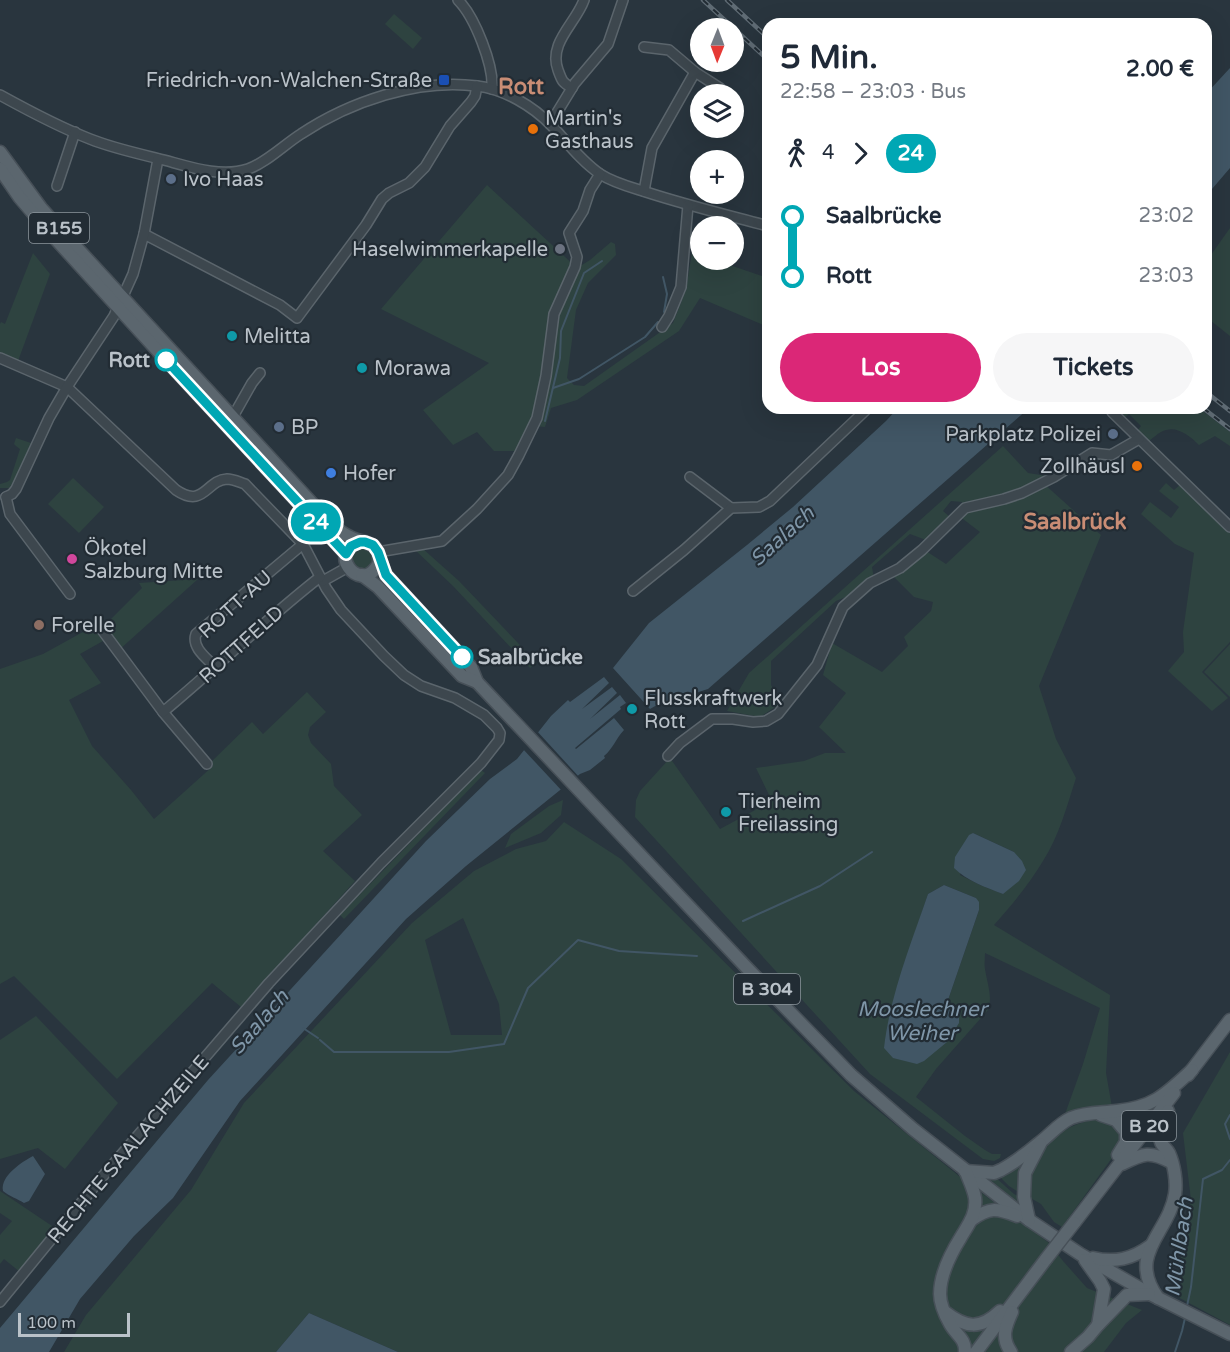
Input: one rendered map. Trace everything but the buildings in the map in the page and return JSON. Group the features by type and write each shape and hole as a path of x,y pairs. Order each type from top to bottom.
{"main road":[{"name":"B155","path":"0,152 41,208 120,302 346,554"},
{"name":"B155","path":"0,169 43,225 231,416 331,524 360,542"},
{"path":"360,542 369,543 376,548 386,575 471,667 477,682 462,676 378,586 362,575 354,573 348,567 345,558 351,546 360,542"},
{"path":"362,575 373,572 379,555"},
{"name":"B 304","path":"477,682 747,969 851,1075 913,1129 1029,1220 1080,1254 1155,1296"},
{"path":"1155,1296 1149,1280 1147,1258 1150,1246 1169,1211 1175,1194 1172,1162 1169,1152 1161,1143 1159,1130 1180,1086 1230,1020"},
{"path":"965,1352 963,1339 951,1326 943,1311 940,1292 950,1257 972,1220 975,1208 975,1197 966,1171 997,1172 1041,1142 1050,1132 1066,1121 1089,1113 1140,1107 1180,1086"},
{"name":"B 20","path":"976,1352 1180,1086"},
{"path":"1089,1113 1108,1116 1116,1120 1123,1126 1127,1135 1124,1146 1105,1172 1095,1195"},
{"path":"1029,1220 1024,1197 1025,1173 1041,1142"},
{"path":"1118,1166 1146,1154 1160,1156 1172,1162"},
{"path":"972,1220 982,1212 998,1209 1029,1220"},
{"path":"1080,1254 1105,1261 1119,1261 1130,1258 1150,1246"},
{"path":"1080,1254 1104,1289 1098,1324"},
{"path":"943,1311 963,1324 975,1325 991,1320 1023,1290"},
{"path":"1011,1352 1004,1336 1006,1326 1023,1290"},
{"path":"1071,1352 1127,1295 1155,1296 1230,1334"}],"street":[{"path":"458,0 466,8 484,49 493,77 492,89"},
{"path":"572,88 562,83 555,64 556,48 584,0"},
{"path":"550,124 572,88 608,44 623,0"},
{"path":"644,47 669,50 690,68"},
{"path":"644,191 652,148 695,72 714,84"},
{"path":"0,95 44,119 91,140 201,170 223,172 250,169 300,134 343,110 400,90 445,85 477,86 492,89 519,100 550,124 581,158 600,174 686,205 762,224"},
{"path":"144,234 280,305 297,318 366,225 382,199 409,183 425,167 450,126 475,96 477,86"},
{"path":"57,186 75,132"},
{"path":"70,594 10,514 3,496 12,495 16,489 49,418 114,316 133,274 144,234 158,159"},
{"path":"379,555 442,541 500,485 513,465 537,418 546,376 554,314 575,267 576,257 569,232 583,211 590,190 600,174"},
{"path":"662,327 681,287 686,205"},
{"path":"0,358 67,387"},
{"path":"231,416 260,373"},
{"name":"RECHTE SAALACHZEILE","path":"0,1302 103,1176 269,982 381,863 481,764 499,740 500,733 484,715 455,698 421,686 404,675 384,656 341,610 321,579 303,544 245,484 226,479 196,496 185,496 67,387"},
{"path":"690,477 731,508 759,507 770,501 862,414"},
{"path":"1114,414 1230,527"},
{"path":"668,756 680,743 712,719 753,722 765,721 778,714 817,664 843,607 870,583 900,568 965,508 1022,493 1054,477 1092,453 1111,455 1139,439"},
{"path":"633,591 731,508"},
{"name":"ROTT-AU","path":"216,668 196,646 194,640 196,634 303,544"},
{"name":"ROTTFELD","path":"164,712 286,604 321,579 348,567"},
{"path":"102,630 207,764"}],"green space":[{"path":"394,14 422,38 413,49 385,24"},
{"path":"487,185 577,268 611,242 615,244 616,255 588,283 576,310 567,378 574,385 584,386 673,323 686,290 690,265 690,270 744,270 762,276 762,324 700,298 679,331 577,400 551,408 545,427 535,426 523,453 494,451 477,432 453,445 423,410 489,363 381,309"},
{"path":"1230,228 1230,336 1212,322 1212,254"},
{"path":"33,253 50,274 18,361 0,354 0,324 1,322 5,324"},
{"path":"1129,414 1207,414 1230,432 1230,446 1215,436 1199,445 1186,434 1171,429 1161,432 1149,441 1138,430 1141,426"},
{"path":"16,438 31,443 15,481 9,488 0,488 0,484 10,480 20,449 14,444"},
{"path":"1003,446 1028,473 1054,477 1043,483 1101,535 1039,686 1056,739 1076,778 1049,851 1026,886 994,925 1110,995 1106,1073 1112,1107 1094,1107 1065,1114 1100,1008 985,953 990,995 988,1010 936,1069 916,1097 985,1150 992,1154 1001,1154 1000,1158 994,1161 983,1159 870,1074 635,817 636,800 640,791 670,758 720,829 772,801 756,768 804,761 825,753 846,753 819,727 846,693 823,675 832,643 882,672 908,646 904,637 931,611 933,602 914,597 893,576 926,551 946,564 980,532 959,516 962,502 951,501 943,511 950,517 926,540 910,534 872,567 875,585 836,601 771,661 771,685 781,703 760,717 727,711 749,673","holes":["973,833 1014,852 1003,894 960,875","944,885 976,898 979,910 948,1000 952,1011 956,1014 897,988 928,894"]},
{"path":"73,478 104,507 79,533 48,504"},
{"path":"1166,483 1174,490 1180,485 1230,533 1230,642 1202,672 1228,698 1212,711 1168,671 1184,652 1183,632 1194,553 1175,544 1141,514 1150,502 1171,518 1179,507 1159,491"},
{"path":"362,548 370,551 373,559 370,567 362,570 354,567 351,559 354,551"},
{"path":"422,548 459,581 537,663 530,668 453,586 414,549"},
{"path":"198,579 119,650 103,627 142,588 139,583"},
{"path":"92,627 103,641 80,654 101,683 69,700 92,746 154,819 213,766 211,762 252,722 263,734 307,692 326,712 310,727 308,735 311,743 331,764 334,786 362,815 323,851 355,881 241,1007 212,983 117,1079 14,976 0,984 0,669 43,654"},
{"path":"1230,644 1230,697 1204,672"},
{"path":"481,770 485,773 344,919 340,915"},
{"path":"563,800 561,815 541,833 505,848 511,834 549,806"},
{"path":"564,822 621,859 854,1091 959,1176 1049,1243 1087,1288 1142,1310 1126,1323 1104,1352 398,1352 309,1313 276,1352 64,1352 86,1315 191,1190 244,1103 412,923 474,871 516,849 546,841","holes":["463,918 499,1004 502,1035 451,1035 425,940"]},
{"path":"36,1016 118,1103 65,1169 38,1148 0,1159 0,1040"},
{"path":"1230,1052 1230,1325 1174,1295 1191,1200 1183,1133"},
{"path":"1152,1108 1153,1110 1133,1134 1124,1116"},
{"path":"1107,1119 1120,1130 1121,1141 1117,1151 1062,1227 1054,1222 1041,1204 1027,1196 1032,1167 1048,1143 1059,1134 1071,1127"},
{"path":"1027,1155 1020,1193 998,1175"},
{"path":"994,1176 1020,1197 1020,1204 988,1178"},
{"path":"0,1191 55,1228 20,1272 4,1259 0,1264 0,1235 12,1221 0,1213"}],"water":[{"path":"1230,68 1230,168 1212,189 1212,88"},
{"name":"Saalach","path":"892,414 1022,414 708,689 650,709 613,668 649,623 793,507"},
{"path":"604,677 609,683 582,709 612,687 617,693 590,719 620,695 626,703 575,748 614,718 624,730 604,756 605,758 590,770 580,774 466,866 406,919 240,1101 173,1198 134,1236 80,1299 49,1352 0,1352 0,1328 208,1080 426,841 490,779 517,759 551,716 568,700 570,702"},
{"path":"973,833 1014,852 1022,861 1026,870 1019,881 1003,894 970,880 954,868 955,857 969,835"},
{"name":"Mooslechner Weiher","path":"944,885 976,898 979,902 979,910 948,1000 952,1011 959,1016 959,1023 947,1042 917,1064 893,1058 884,1048 887,1028 902,970 928,894"},
{"path":"33,1156 45,1174 29,1201 24,1203 3,1191 3,1185 14,1169"},
{"path":"309,1313 398,1352 276,1352"}],"pier":[{"path":"536,730 580,778 563,792 522,748"}],"waterway":[{"name":"Mühlbach","path":"545,421 560,358 561,331 584,273 602,261"},
{"path":"663,277 667,294 664,312"},
{"path":"553,388 579,379 645,337 658,322"},
{"path":"743,921 820,886 872,852"},
{"path":"320,1040 334,1052 449,1052 504,1044 528,988 578,940 619,951 697,956"},
{"path":"303,1028 318,1038"},
{"name":"Mühlbach","path":"1230,1115 1225,1124 1230,1139"},
{"name":"Mühlbach","path":"1187,1306 1203,1179 1222,1170 1230,1160"},
{"name":"Mühlbach","path":"1175,1352 1185,1318"}],"railway":[{"path":"703,0 762,54"},
{"path":"727,0 762,32"},
{"path":"1212,397 1230,411"},
{"path":"1211,414 1230,429"}],"bus line":[{"name":"24","path":"166,360 346,554 351,546 360,542 369,543 376,548 386,575 462,657"}],"place":[{"name":"Friedrich-von-Walchen-Straße","path":"444,80"},
{"name":"Martin's Gasthaus","path":"533,129"},
{"name":"Ivo Haas","path":"171,179"},
{"name":"Haselwimmerkapelle","path":"560,249"},
{"name":"Melitta","path":"232,336"},
{"name":"Rott","path":"166,360"},
{"name":"Morawa","path":"362,368"},
{"name":"BP","path":"279,427"},
{"name":"Parkplatz Polizei","path":"1113,434"},
{"name":"Zollhäusl","path":"1137,466"},
{"name":"Hofer","path":"331,473"},
{"name":"Ökotel Salzburg Mitte","path":"72,559"},
{"name":"Forelle","path":"39,625"},
{"name":"Saalbrücke","path":"462,657"},
{"name":"Flusskraftwerk Rott","path":"632,709"},
{"name":"Tierheim Freilassing","path":"726,812"}],"district":[{"name":"Rott","path":"521,86"},
{"name":"Saalbrück","path":"1075,521"}]}
